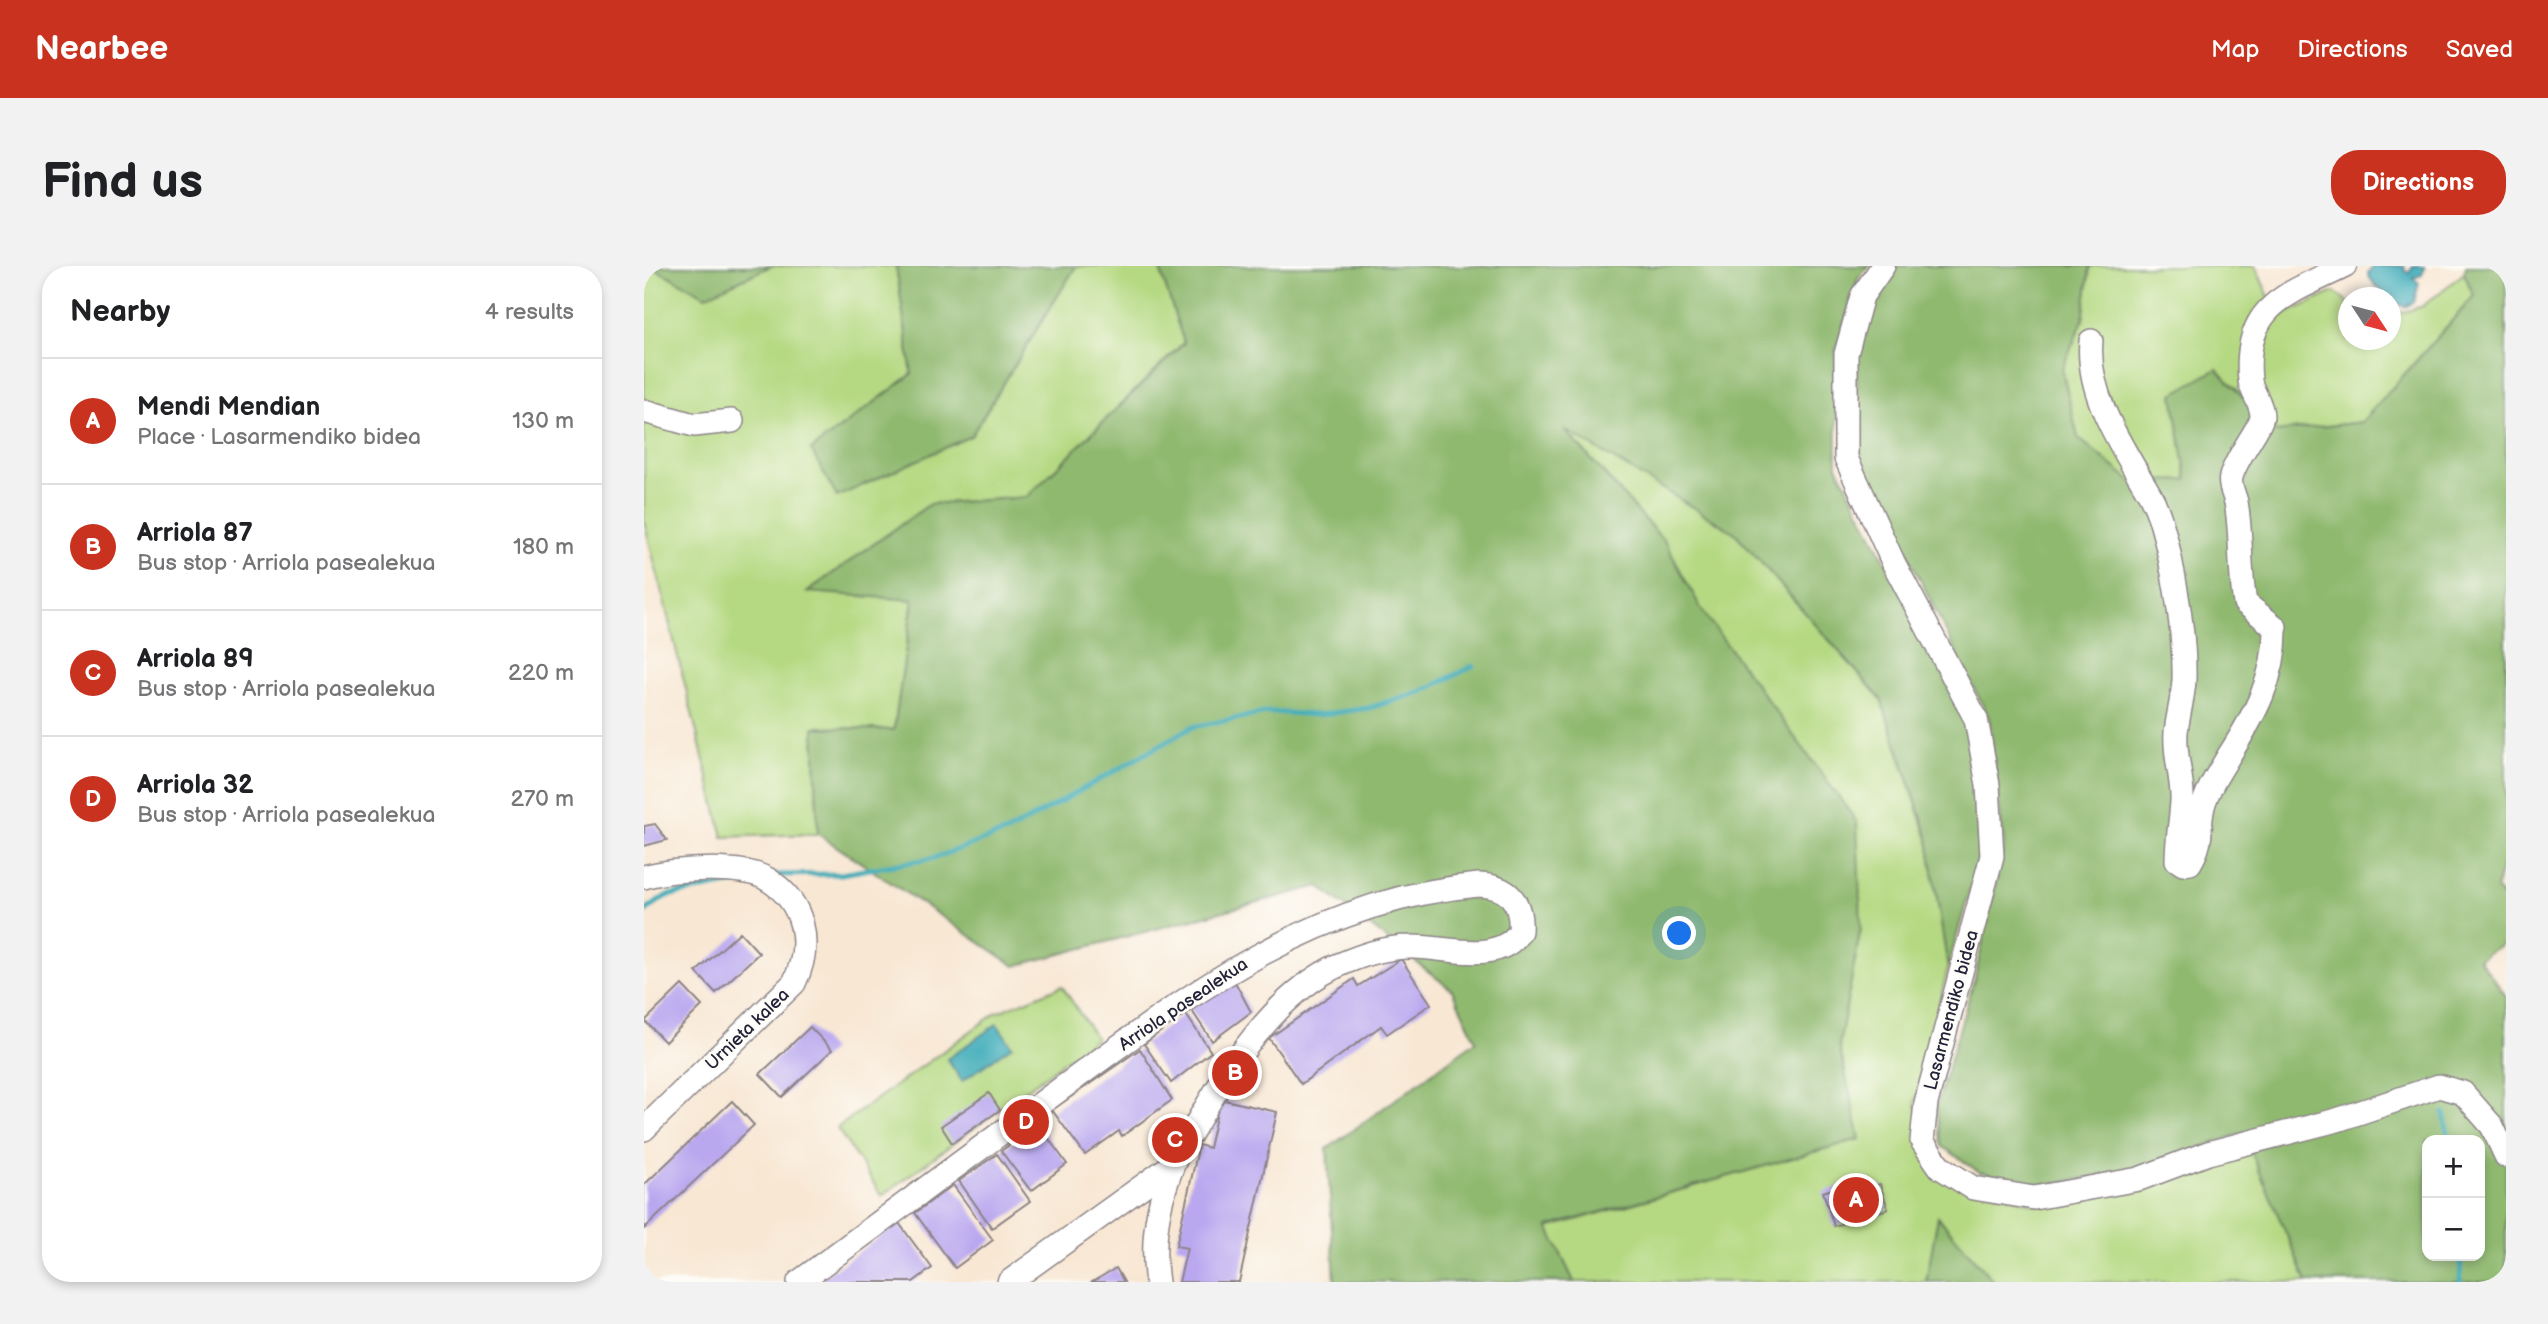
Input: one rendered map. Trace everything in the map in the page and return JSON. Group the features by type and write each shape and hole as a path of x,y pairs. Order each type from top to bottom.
{"street":[{"name":"Lasarmendiko bidea","path":"1883,266 1862,296 1846,354 1846,458 1894,564 1976,719 1989,785 1992,856 1926,1103 1922,1141 1940,1167 1973,1188 2034,1198 2140,1179 2208,1153 2368,1111 2440,1087 2463,1093 2492,1126 2506,1156"},
{"path":"2091,341 2089,356 2100,399 2137,475 2147,488 2161,522 2170,558 2180,620 2184,679 2176,731 2182,801 2177,860 2183,864 2190,863 2202,837 2203,803 2257,710 2272,666 2275,627 2245,603 2236,503 2230,481 2241,450 2259,425 2262,415 2250,381 2255,330 2263,314 2275,302 2345,266"},
{"path":"644,411 694,425 732,421"},
{"name":"Urnieta kalea","path":"644,877 659,873 738,870 766,878 786,895 797,911 805,939 801,970 794,983 644,1129"},
{"name":"Arriola pasealekua","path":"799,1282 1163,1014 1230,969 1305,931 1390,902 1479,885 1492,886 1511,895 1520,912 1520,930 1514,940 1499,949 1394,948 1358,957 1318,975 1268,1023 1231,1067 1172,1165 1157,1220 1154,1250 1157,1282"},
{"name":"Arriola pasealekua","path":"1009,1282 1172,1165"}],"green space":[{"path":"644,266 650,266 706,295 771,266 896,266 912,374 811,450 971,436 1076,266 1159,266 1184,342 1027,497 930,504 808,591 913,599 894,730 814,727 818,834 723,837 644,521"},
{"path":"650,266 771,266 706,296"},
{"path":"896,266 1076,266 971,436 837,497 811,450 912,374"},
{"path":"1159,266 1869,266 1858,279 1836,350 1837,466 1968,723 1980,854 1948,968 1927,833 1881,699 1735,533 1564,429 1665,542 1703,612 1857,822 1861,928 1839,1045 1860,1139 1548,1227 1574,1282 1335,1282 1327,1149 1476,1041 1452,990 1319,886 1015,966 818,834 814,727 894,730 913,600 807,592 930,504 1027,497 1184,343"},
{"path":"1897,266 2090,266 2083,320 2062,369 2078,438 2131,481 2187,480 2173,394 2217,369 2276,432 2362,422 2474,296 2464,273 2466,266 2506,266 2506,854 2496,889 2506,902 2506,942 2479,959 2506,996 2506,1282 2307,1282 2243,1133 2135,1171 2040,1185 1979,1172 1942,1146 1936,1107 1975,977 2004,846 1989,718 1859,457 1856,347 1871,298"},
{"path":"2090,266 2255,266 2278,317 2334,292 2338,295 2338,350 2401,350 2401,313 2423,306 2464,273 2474,296 2362,422 2276,432 2217,369 2187,481 2131,481 2078,438 2061,369 2083,320"},
{"path":"1562,427 1735,533 1881,699 1928,839 1948,968 1915,1102 1937,1175 2038,1205 2251,1150 2307,1282 1994,1282 1938,1217 1926,1282 1574,1282 1548,1228 1859,1139 1839,1045 1861,928 1665,542"},
{"path":"1062,986 1096,1038 882,1196 837,1128 996,1013"},
{"path":"1938,1217 1994,1282 1926,1282"}],"water":[{"path":"2374,266 2405,266 2404,270 2409,273 2413,266 2425,266 2422,275 2413,278 2419,283 2414,302 2405,307 2401,305 2401,287 2377,287 2368,273"},
{"path":"997,1024 1012,1046 962,1081 947,1059"}],"building":[{"path":"655,824 667,840 644,846 644,826"},
{"path":"740,932 759,953 716,993 696,972"},
{"path":"1401,959 1431,1004 1387,1034 1381,1026 1301,1084 1269,1038 1354,979 1358,986"},
{"path":"1234,980 1251,1012 1212,1041 1190,1008"},
{"path":"682,985 702,1006 665,1042 645,1021"},
{"path":"1185,1013 1211,1052 1171,1083 1144,1044"},
{"path":"810,1027 832,1050 782,1097 760,1074"},
{"path":"1140,1049 1172,1100 1122,1136 1119,1131 1085,1155 1052,1110"},
{"path":"989,1093 1000,1110 952,1143 941,1126"},
{"path":"1220,1099 1277,1112 1239,1282 1179,1282 1187,1248 1176,1246 1199,1145 1209,1148"},
{"path":"732,1101 754,1125 644,1229 644,1185"},
{"path":"1038,1124 1067,1164 1031,1191 1001,1151"},
{"path":"997,1154 1030,1201 992,1228 959,1181"},
{"path":"1867,1178 1870,1187 1880,1184 1888,1209 1834,1226 1823,1192"},
{"path":"953,1185 993,1240 955,1268 915,1213"},
{"path":"899,1223 932,1268 913,1282 817,1282"},
{"path":"1116,1268 1124,1282 1092,1282"}],"waterway":[{"path":"774,875 841,874 934,858 1009,831 1192,727 1270,712 1318,715 1369,708 1423,691 1473,666"},
{"path":"644,912 666,896 738,882"},
{"path":"2444,1113 2448,1135"},
{"path":"2460,1282 2461,1261"}],"place":[{"name":"Arriola 87","path":"1235,1073"},
{"name":"Arriola 32","path":"1026,1122"},
{"name":"Arriola 89","path":"1175,1140"},
{"name":"Mendi Mendian","path":"1856,1200"}]}
